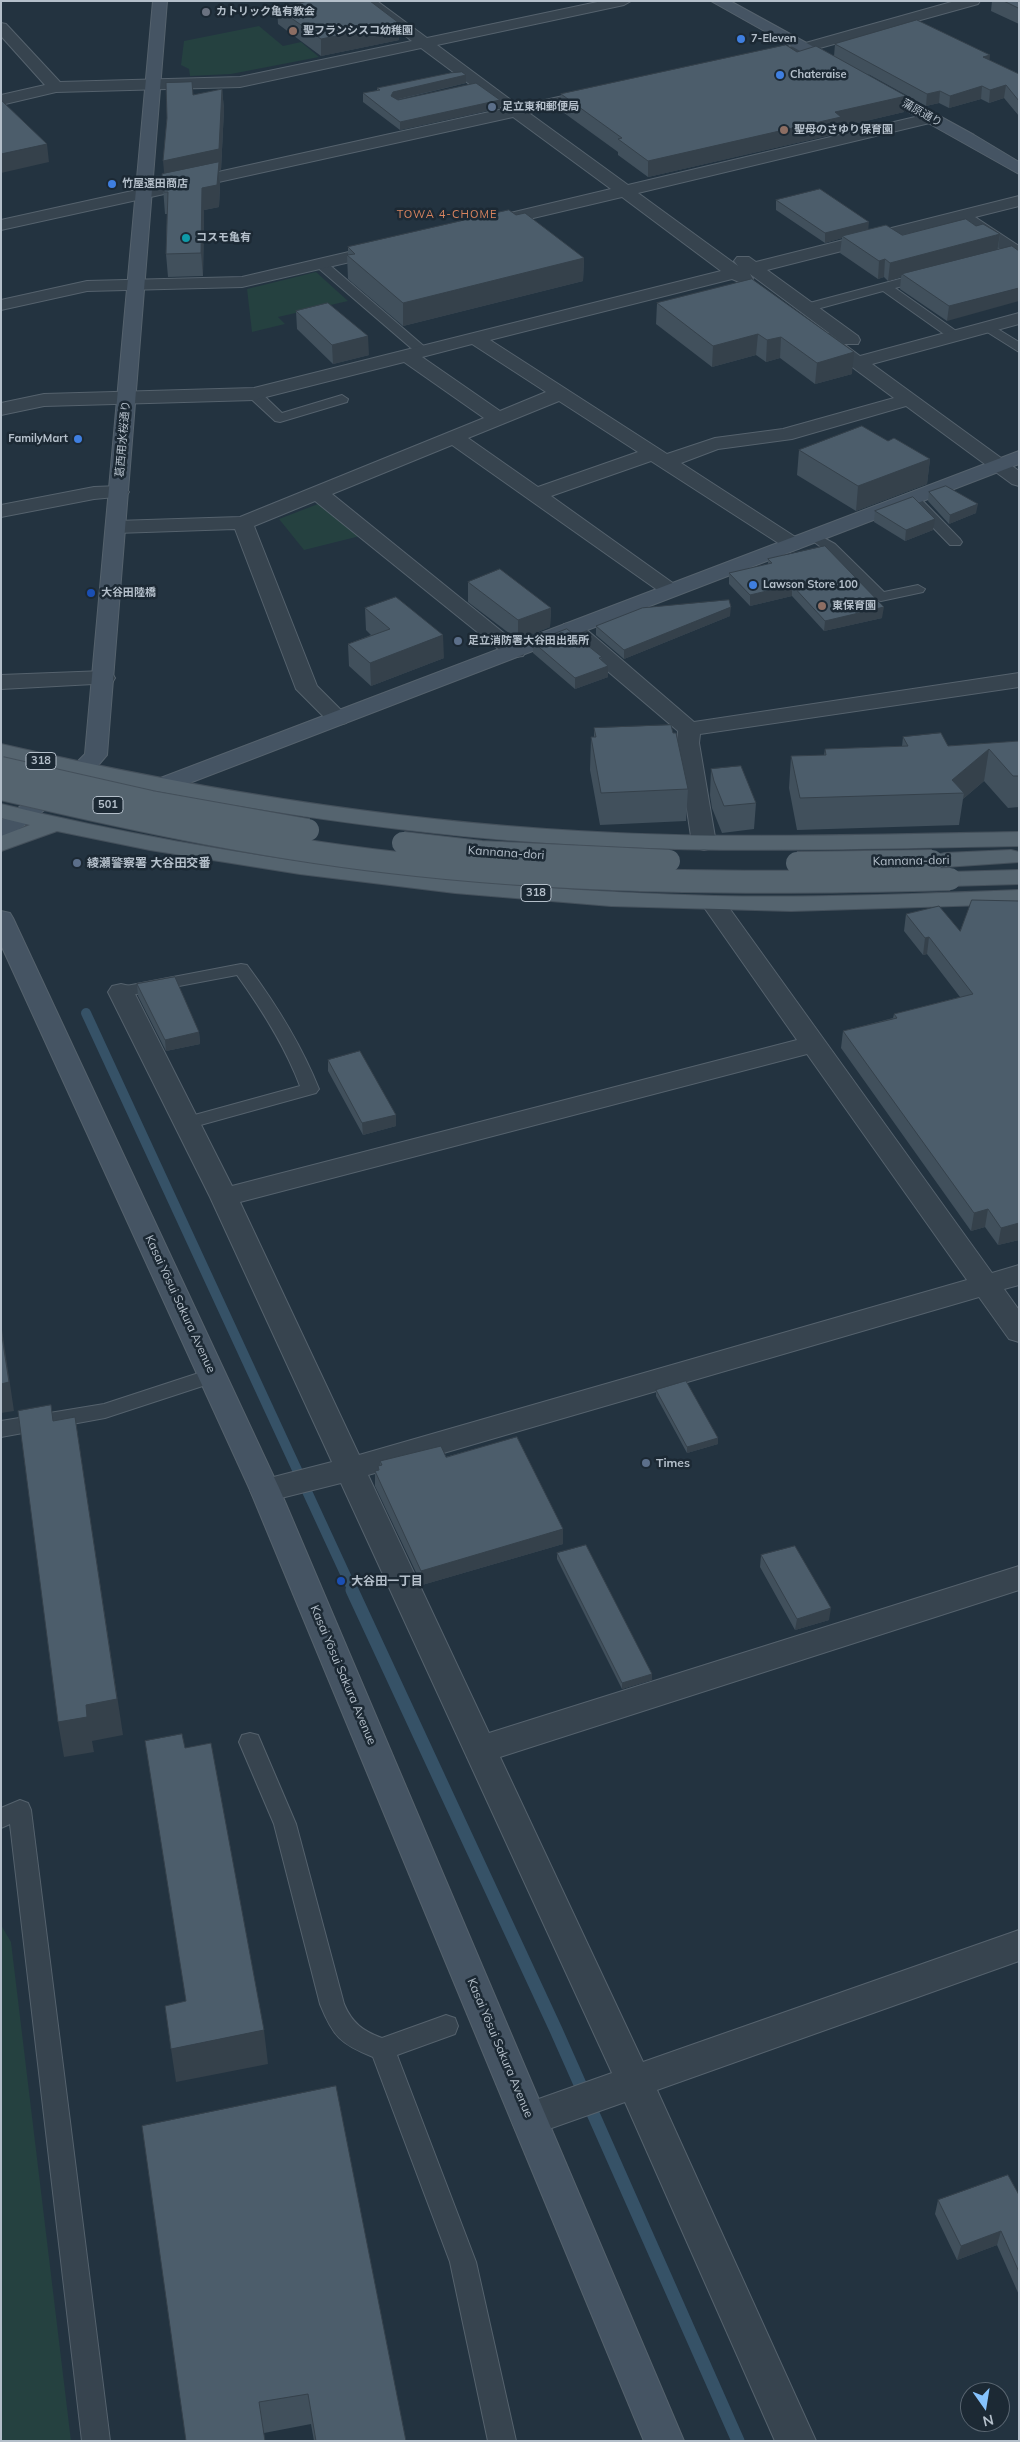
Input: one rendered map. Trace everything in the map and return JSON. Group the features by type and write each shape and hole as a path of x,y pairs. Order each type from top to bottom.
{"main road":[{"name":"318","path":"1,751 158,787 366,818 567,838 704,843 874,843 1019,839"},
{"name":"Kannana-dori","path":"1,768 78,787 225,816 338,835 481,852 948,870 1019,877"},
{"name":"501","path":"1,844 158,787"},
{"name":"Kannana-dori","path":"1,789 209,834 337,854 474,870 739,882 948,870 1019,856"},
{"name":"318","path":"12,813 200,853 367,876 560,896 713,903 854,904 1019,897"}],"street":[{"name":"葛西用水桜通り","path":"1,832 12,813 81,770 96,755 160,1"},
{"path":"367,1 431,41 525,109 633,189 735,273 999,449 1009,461 1019,480"},
{"path":"386,1 481,85 525,109"},
{"path":"1,100 56,87 240,82 624,1"},
{"name":"蒲原通り","path":"718,1 932,118 1019,169"},
{"path":"737,62 804,48 973,1"},
{"path":"1,27 56,87"},
{"path":"1,224 611,90"},
{"path":"473,228 932,118"},
{"path":"633,189 753,268 806,308 910,399 1009,461"},
{"path":"1,409 32,401 254,394 1019,201"},
{"path":"961,216 1012,254"},
{"path":"1,305 77,288 242,282 397,246"},
{"path":"867,360 1019,318"},
{"path":"475,338 793,544"},
{"path":"414,353 498,419"},
{"path":"116,527 243,523 561,393"},
{"path":"536,495 660,457 716,444 785,435 910,399"},
{"path":"454,437 670,590"},
{"path":"158,787 1009,461"},
{"path":"1,511 94,493 119,492"},
{"path":"318,493 515,651"},
{"path":"243,523 308,689 338,718"},
{"path":"572,629 689,729 1019,680"},
{"path":"1,682 104,678"},
{"path":"689,729 688,743 704,843"},
{"path":"713,903 1019,1332"},
{"name":"Kasai Yōsui Sakura Avenue","path":"1,918 214,1375 277,1487 543,2115 664,2441"},
{"path":"121,992 224,1197 344,1470 480,1750 635,2083 796,2441"},
{"path":"224,1197 812,1044"},
{"path":"277,1487 344,1470 1019,1275"},
{"path":"480,1750 1019,1578"},
{"path":"543,2115 1019,1945"}],"lane":[{"path":"463,89 481,85"},
{"path":"321,264 414,353"},
{"path":"806,308 939,273"},
{"path":"885,287 955,336"},
{"path":"988,327 1019,348"},
{"path":"254,394 280,418 342,399"},
{"path":"912,499 956,542"},
{"path":"814,536 830,547 880,597 918,589"},
{"path":"121,992 241,969 266,1003 305,1076 310,1090 186,1123"},
{"path":"1,1428 105,1411 214,1375"},
{"path":"250,1742 285,1824 332,2004 339,2024 352,2037 382,2049 446,2026"},
{"path":"1,1818 20,1810 96,2441"},
{"path":"382,2049 463,2262 502,2441"}],"green space":[{"path":"259,26 283,46 301,42 319,57 231,74 190,76 189,69 181,65 184,41"},
{"path":"316,272 348,301 278,317 285,324 252,332 247,289"},
{"path":"325,503 360,536 304,550 279,519"},
{"path":"1,1925 11,1942 71,2441 1,2441"}],"building":[{"path":"309,1 370,1 399,23 321,39 277,8"},
{"path":"1004,1 1019,1 1019,8"},
{"path":"917,20 990,55 983,57 1019,74 1019,101 1006,85 990,90 982,86 950,96 940,91 927,94 835,44"},
{"path":"786,45 797,52 816,46 906,96 835,112 841,117 648,161 618,139 622,138 561,94"},
{"path":"462,72 466,75 393,92 391,96 398,100 476,83 500,100 400,122 363,93 380,90 377,88"},
{"path":"192,82 193,95 222,89 219,149 163,161 167,118 166,83"},
{"path":"1,100 47,144 1,154"},
{"path":"219,162 217,185 202,188 201,253 166,254 168,192 164,192 162,174"},
{"path":"820,189 869,222 825,233 776,200"},
{"path":"509,210 516,215 525,213 584,258 403,303 347,255 355,254 348,247"},
{"path":"966,219 976,226 983,224 1000,234 890,263 885,259 879,261 842,236 886,225 902,235"},
{"path":"1012,246 1019,251 1019,288 949,306 902,274"},
{"path":"752,279 854,352 817,363 781,337 767,340 758,334 713,346 657,303"},
{"path":"328,303 368,336 332,345 296,311"},
{"path":"862,426 888,441 894,438 930,459 858,486 799,450"},
{"path":"946,486 978,504 950,515 929,492"},
{"path":"913,497 935,519 906,530 875,511"},
{"path":"825,546 884,607 825,621 792,585 750,595 729,573 772,563 768,559"},
{"path":"500,569 551,608 518,620 468,582"},
{"path":"396,597 443,635 370,663 348,644 390,629 365,608"},
{"path":"729,600 731,607 624,650 596,626 642,608"},
{"path":"567,629 602,657 599,658 608,666 575,678 533,642"},
{"path":"671,725 673,733 676,733 688,789 601,793 591,737 596,737 594,728"},
{"path":"941,733 948,746 1019,741 1019,776 1013,776 989,749 952,780 964,793 800,798 791,756 826,755 825,749 908,746 903,737"},
{"path":"741,766 756,803 724,806 711,769"},
{"path":"972,900 1019,901 1019,1223 1001,1228 988,1209 974,1213 843,1031 897,1018 894,1014 973,994 929,937 925,938 906,914 939,906 960,931"},
{"path":"175,977 199,1032 165,1040 137,984"},
{"path":"360,1051 396,1115 362,1123 328,1060"},
{"path":"1,1330 9,1382 1,1384"},
{"path":"686,1381 718,1438 687,1447 656,1390"},
{"path":"51,1405 53,1421 75,1417 117,1699 86,1705 87,1717 58,1722 18,1411"},
{"path":"517,1437 563,1529 421,1571 375,1471 379,1470 378,1466 382,1465 380,1461 441,1446 446,1457"},
{"path":"586,1545 652,1674 622,1683 557,1553"},
{"path":"795,1546 831,1608 797,1619 761,1555"},
{"path":"182,1734 185,1748 211,1743 264,2030 171,2049 165,2006 186,2001 145,1741"},
{"path":"336,2086 406,2441 316,2441 308,2394 259,2402 265,2441 186,2441 142,2126"},
{"path":"1008,2175 1019,2195 1019,2272 1001,2231 961,2246 938,2200"}],"waterway":[{"path":"86,1013 353,1591"},
{"path":"352,1590 556,2030 738,2441"}],"place":[{"name":"カトリック亀有教会","path":"206,12"},
{"name":"聖フランシスコ幼稚園","path":"293,31"},
{"name":"7-Eleven","path":"741,39"},
{"name":"Chateraise","path":"780,75"},
{"name":"足立東和郵便局","path":"492,107"},
{"name":"聖母のさゆり保育園","path":"784,130"},
{"name":"竹屋遠田商店","path":"112,184"},
{"name":"コスモ亀有","path":"186,238"},
{"name":"FamilyMart","path":"78,439"},
{"name":"Lawson Store 100","path":"753,585"},
{"name":"大谷田陸橋","path":"91,593"},
{"name":"東保育園","path":"822,606"},
{"name":"足立消防署大谷田出張所","path":"458,641"},
{"name":"綾瀬警察署 大谷田交番","path":"77,863"},
{"name":"Times","path":"646,1463"},
{"name":"大谷田一丁目","path":"341,1581"}],"district":[{"name":"TOWA 4-CHOME","path":"447,215"}]}
